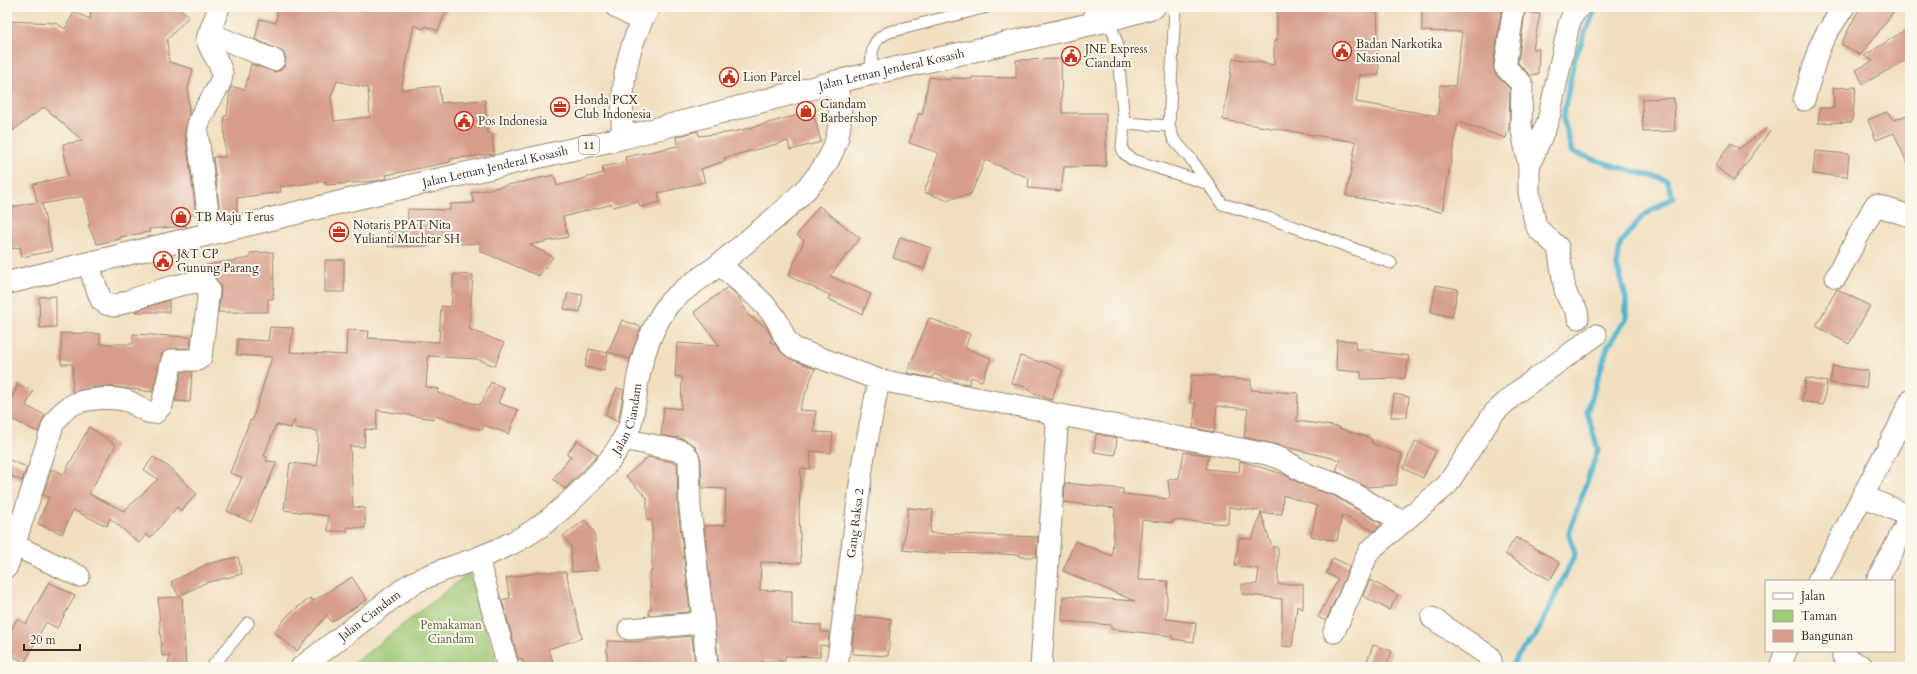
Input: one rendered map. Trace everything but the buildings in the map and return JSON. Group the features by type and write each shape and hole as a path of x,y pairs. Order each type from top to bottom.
{"main road":[{"name":"Jalan Letnan Jenderal Kosasih","path":"15,281 211,233 622,138 835,82 1100,16 1154,7"},
{"name":"Jalan Ciandam","path":"302,667 408,586 422,578 478,558 525,537 550,521 565,508 606,464 623,439 630,425 646,346 660,316 678,294 719,264 800,196 817,178 827,164 840,128 840,95 835,82"}],"street":[{"path":"211,233 196,131 199,119 219,84 222,73 208,44 209,33 219,7"},
{"path":"1514,7 1505,67 1522,84 1521,126 1529,166 1529,192 1535,222 1538,229 1558,247 1565,290 1569,300 1577,311 1578,318"},
{"path":"1529,166 1548,121 1569,24 1572,16 1579,7"},
{"path":"1804,100 1819,48 1826,34 1844,7"},
{"path":"622,138 622,89 628,53 632,11"},
{"path":"209,33 274,60"},
{"path":"1836,277 1875,205 1910,216"},
{"path":"7,567 53,425 58,415 74,404 114,398 130,402 149,413 155,413 162,405 172,360 196,360 202,357 209,290 205,283 200,281 184,284 114,306 106,304 101,300 88,264"},
{"path":"719,264 769,310 776,319 786,342 794,348 879,380 1267,454 1282,459 1309,475 1339,485 1402,522"},
{"path":"1334,632 1369,551 1402,522 1433,499 1447,485 1494,413 1517,392 1596,336"},
{"name":"Gang Raksa 2","path":"837,667 863,461 879,380"},
{"path":"1819,580 1892,442 1910,401"},
{"path":"1041,667 1057,426 1050,413"},
{"path":"623,439 681,451 685,453 689,459 690,508 707,667"},
{"path":"1870,499 1910,516 1878,580"},
{"path":"14,545 78,576"},
{"path":"478,558 508,667"},
{"path":"1432,618 1489,656 1491,660 1489,667"},
{"path":"629,629 689,624 703,620"},
{"path":"1780,667 1786,652"},
{"path":"1842,658 1863,667"}],"lane":[{"path":"870,74 873,45 881,36 889,32 987,7"},
{"path":"1174,7 1168,126 1174,140 1191,159 1222,204 1253,212 1391,263"},
{"path":"1100,16 1117,42 1124,123 1122,148 1128,157 1133,160 1209,184"},
{"path":"1124,123 1168,126"},
{"path":"212,667 248,622"}],"green space":[{"name":"Pemakaman Ciandam","path":"469,573 498,667 349,667"}],"waterway":[{"path":"1511,667 1520,653 1536,635 1575,554 1569,533 1598,450 1587,412 1608,346 1626,319 1626,298 1617,266 1620,244 1643,216 1673,197 1667,180 1621,168 1572,152 1563,118 1574,60 1596,7"}],"place":[{"name":"Badan Narkotika Nasional","path":"1342,51"},
{"name":"JNE Express Ciandam","path":"1071,56"},
{"name":"Lion Parcel","path":"729,77"},
{"name":"Honda PCX Club Indonesia","path":"560,107"},
{"name":"Ciandam Barbershop","path":"806,111"},
{"name":"Pos Indonesia","path":"464,121"},
{"name":"TB Maju Terus","path":"181,217"},
{"name":"Notaris PPAT Nita Yulianti Muchtar SH","path":"339,232"},
{"name":"J&T CP Gunung Parang","path":"163,261"}]}
